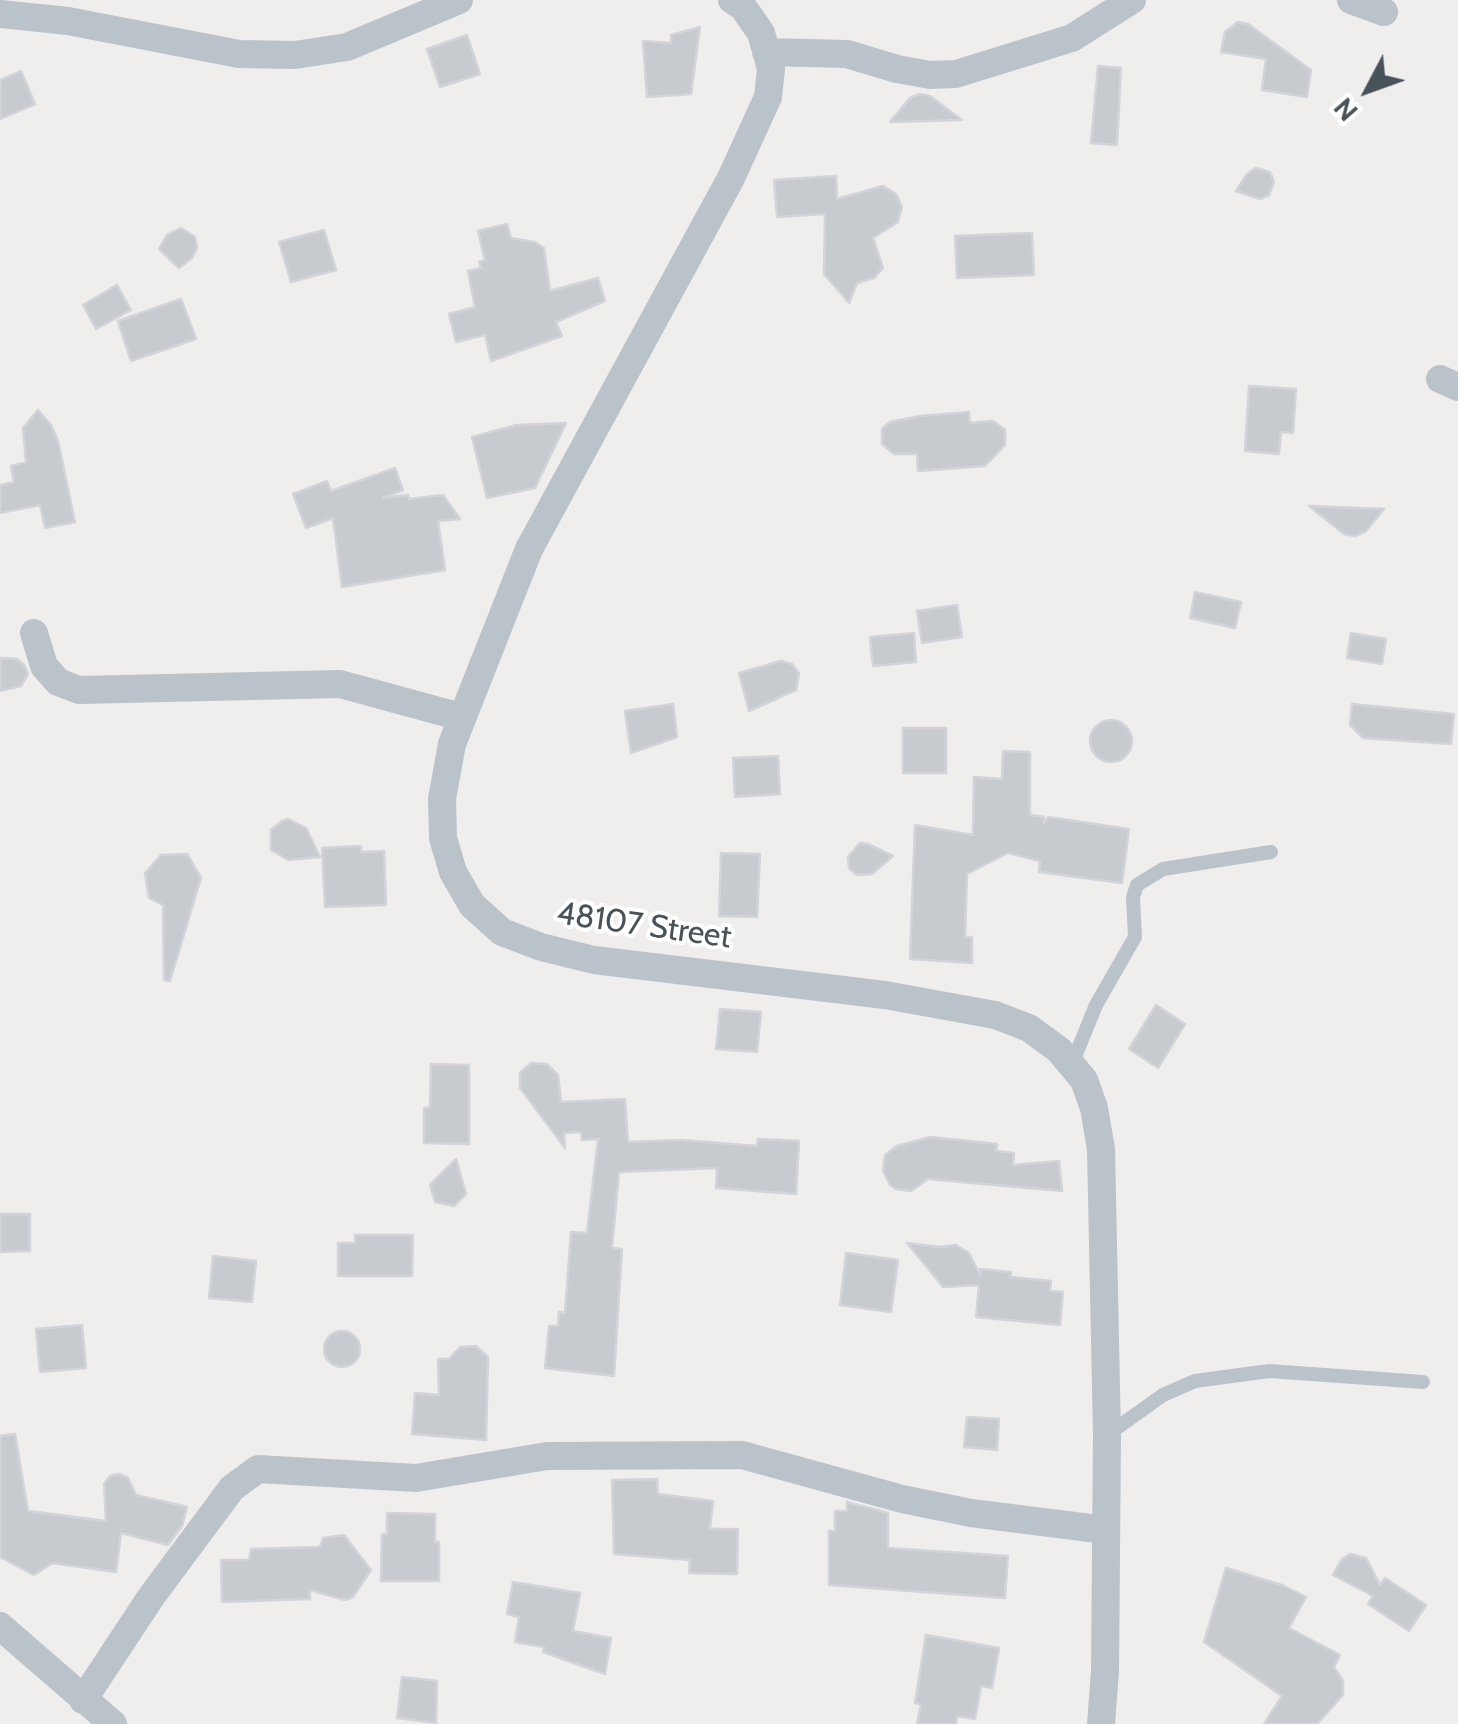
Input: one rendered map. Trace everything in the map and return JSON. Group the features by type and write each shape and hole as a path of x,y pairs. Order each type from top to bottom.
{"street":[{"path":"0,14 68,21 239,54 295,55 347,46 458,0"},
{"name":"48107 Street","path":"732,0 761,33 771,70 768,98 754,132 529,549 452,744 442,799 443,838 454,872 472,905 502,932 540,947 594,960 868,992 996,1015 1028,1028 1060,1050 1084,1080 1094,1108 1101,1149 1107,1435 1100,1724"},
{"path":"766,52 847,54 898,69 956,74 1072,38 1132,0"},
{"path":"1352,0 1384,12"},
{"path":"34,633 44,666 58,682 79,690 340,684 462,717"},
{"path":"83,1700 151,1598 232,1488 258,1469 416,1478 547,1456 742,1454 971,1513 1106,1530"},
{"path":"0,1626 113,1724"}],"lane":[{"path":"1072,1064 1096,1004 1136,937 1133,897 1137,885 1163,869 1271,852"},
{"path":"1107,1435 1163,1395 1210,1378 1269,1371 1423,1382"}],"building":[{"path":"1238,22 1248,24 1311,70 1307,97 1262,90 1266,59 1221,52 1225,32"},
{"path":"700,27 691,94 647,97 643,41 671,43 671,35"},
{"path":"467,35 480,74 440,87 427,49"},
{"path":"1098,66 1121,68 1117,145 1091,143"},
{"path":"21,71 35,104 0,119 0,80"},
{"path":"919,94 930,96 962,120 890,122 910,98"},
{"path":"1256,168 1270,172 1274,182 1269,195 1260,199 1236,191"},
{"path":"836,176 837,199 883,186 896,194 902,207 898,222 873,238 883,268 874,278 857,283 849,303 824,274 825,214 777,217 774,180"},
{"path":"507,224 511,238 535,242 544,248 550,291 598,278 605,301 556,322 562,336 491,361 485,335 456,342 449,314 475,307 468,271 481,268 479,262 485,260 478,231"},
{"path":"181,228 195,237 197,248 179,268 159,249 167,235"},
{"path":"324,230 336,270 291,282 279,242"},
{"path":"1032,233 1034,275 957,278 955,236"},
{"path":"117,285 131,310 96,329 83,305"},
{"path":"181,299 196,339 131,361 118,321"},
{"path":"1249,386 1296,389 1293,433 1281,432 1279,454 1245,451"},
{"path":"38,410 58,441 75,522 45,528 40,505 0,513 0,485 14,482 11,466 26,462 23,428"},
{"path":"969,412 970,423 993,421 1005,430 1005,445 985,466 918,471 917,454 894,454 882,444 882,429 890,422"},
{"path":"566,423 535,488 487,498 472,437 517,425"},
{"path":"395,468 403,490 383,498 443,495 460,519 438,521 445,570 342,587 333,518 306,528 293,494 327,481 331,491"},
{"path":"1309,506 1384,509 1366,531 1355,536 1344,534"},
{"path":"1195,592 1241,602 1235,628 1190,618"},
{"path":"957,605 962,637 922,643 917,611"},
{"path":"914,633 916,662 873,666 870,637"},
{"path":"1351,633 1386,639 1382,664 1347,658"},
{"path":"0,658 17,659 24,665 28,674 21,686 0,691"},
{"path":"781,661 792,664 799,673 796,690 749,711 739,673"},
{"path":"673,704 677,737 631,753 625,711"},
{"path":"1352,704 1454,714 1451,744 1363,738 1350,725"},
{"path":"1111,720 1126,726 1132,741 1126,756 1111,762 1096,756 1090,741 1096,726"},
{"path":"903,728 946,728 946,773 903,773"},
{"path":"1003,751 1030,752 1030,815 1044,817 1044,824 1048,817 1129,829 1122,883 1039,872 1040,861 1008,853 967,874 965,937 972,937 972,963 910,959 915,825 973,835 974,777 1002,779"},
{"path":"778,756 780,794 735,797 733,758"},
{"path":"288,819 306,828 320,857 288,860 271,850 271,830"},
{"path":"860,843 893,856 872,874 857,875 849,868 848,857"},
{"path":"361,846 361,852 384,851 386,905 325,907 322,848"},
{"path":"721,853 760,854 757,917 719,916"},
{"path":"187,854 201,878 170,981 164,980 163,905 149,898 145,873 161,855"},
{"path":"1156,1005 1185,1024 1158,1068 1129,1049"},
{"path":"720,1009 761,1012 757,1052 716,1049"},
{"path":"531,1063 547,1064 558,1075 561,1102 625,1099 628,1142 681,1140 757,1146 758,1139 799,1141 796,1194 716,1188 717,1168 619,1172 612,1248 622,1249 614,1376 545,1368 549,1326 558,1326 559,1312 565,1313 571,1232 587,1233 598,1139 582,1140 581,1132 564,1133 565,1148 520,1088 520,1073"},
{"path":"431,1064 469,1065 469,1144 424,1143 424,1108 430,1108"},
{"path":"930,1137 997,1144 996,1151 1014,1153 1013,1165 1059,1161 1062,1191 928,1179 911,1191 890,1185 883,1171 885,1155 897,1146"},
{"path":"456,1159 466,1194 454,1206 435,1202 430,1185"},
{"path":"0,1214 30,1214 30,1251 0,1252"},
{"path":"355,1235 413,1235 412,1276 338,1276 338,1243 355,1243"},
{"path":"907,1243 956,1245 969,1253 980,1275 980,1269 1051,1281 1050,1291 1063,1292 1060,1325 976,1317 979,1285 943,1287"},
{"path":"846,1253 898,1260 891,1312 840,1305"},
{"path":"213,1256 256,1261 252,1302 209,1298"},
{"path":"82,1325 86,1368 40,1372 36,1329"},
{"path":"342,1331 355,1336 360,1349 355,1362 342,1367 329,1362 324,1349 329,1336"},
{"path":"476,1346 488,1357 486,1440 412,1434 415,1393 439,1395 438,1359 449,1359 460,1347"},
{"path":"967,1417 999,1419 997,1450 964,1447"},
{"path":"15,1434 28,1511 106,1521 104,1484 110,1476 119,1474 128,1478 136,1495 187,1507 182,1526 168,1545 121,1533 116,1572 52,1563 34,1575 0,1557 0,1436"},
{"path":"657,1479 658,1494 713,1501 710,1529 738,1529 737,1574 689,1573 690,1560 614,1554 612,1480"},
{"path":"847,1502 888,1513 888,1548 1008,1556 1005,1598 829,1585 829,1531 835,1531 835,1511 847,1511"},
{"path":"387,1513 435,1514 439,1581 381,1581 382,1534 387,1534"},
{"path":"344,1535 371,1570 353,1597 345,1600 310,1590 310,1599 222,1602 221,1560 249,1560 251,1549 320,1547 323,1538"},
{"path":"1350,1554 1366,1558 1380,1585 1385,1578 1426,1605 1409,1631 1368,1604 1373,1596 1333,1575 1341,1560"},
{"path":"1226,1568 1282,1585 1306,1597 1289,1628 1340,1655 1334,1667 1343,1681 1343,1695 1317,1724 1264,1724 1282,1696 1204,1642"},
{"path":"513,1582 580,1593 573,1631 611,1638 605,1674 543,1652 544,1647 515,1642 519,1617 507,1614"},
{"path":"926,1635 999,1648 992,1688 981,1686 975,1719 957,1716 956,1724 917,1724 921,1704 915,1703"},
{"path":"402,1677 437,1681 436,1723 397,1718"}]}
